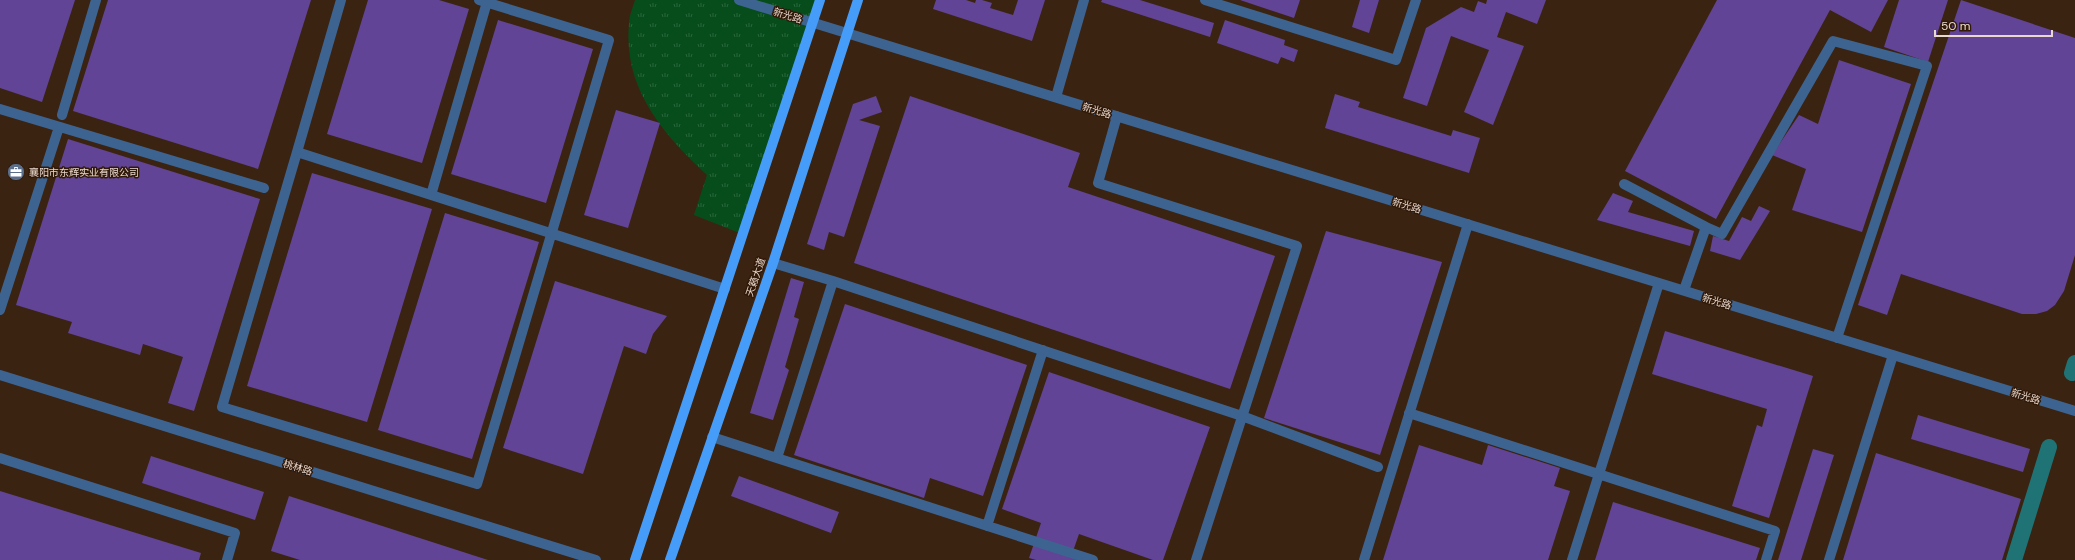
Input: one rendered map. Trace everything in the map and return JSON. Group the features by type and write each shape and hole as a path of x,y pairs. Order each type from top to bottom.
{"main road":[{"path":"635,560 820,0"},
{"name":"天籁大道","path":"670,560 773,264 858,0"}],"street":[{"path":"62,115 96,0"},
{"path":"341,0 222,407 477,484 608,40 483,1 431,195"},
{"name":"新光路","path":"739,0 2075,411"},
{"path":"1056,97 1084,0"},
{"path":"1205,0 1396,60 1416,0"},
{"path":"1624,184 1722,234 1833,41 1927,66 1837,338"},
{"path":"0,109 264,188"},
{"path":"1117,116 1098,183 1297,246 1196,560"},
{"path":"0,310 59,127"},
{"path":"297,152 724,289"},
{"path":"1364,560 1468,224"},
{"path":"1684,290 1706,226"},
{"path":"773,264 834,281 1242,416 1378,467"},
{"path":"777,458 834,281"},
{"path":"1572,560 1658,283"},
{"path":"987,526 1043,350"},
{"path":"1829,560 1893,355"},
{"name":"桃林路","path":"0,375 596,560"},
{"path":"1409,413 1775,531 1766,560"},
{"path":"712,436 1093,560"},
{"path":"0,458 235,533 226,560"}],"green space":[{"path":"635,0 820,0 742,234 694,215 707,175 675,143 661,126 639,89 632,69 629,47 629,21"}],"building":[{"path":"0,0 75,0 42,102 0,88"},
{"path":"108,0 311,0 258,169 73,111"},
{"path":"368,0 439,0 469,9 422,163 327,134"},
{"path":"936,0 966,0 975,3 976,0 982,0 992,3 990,8 1013,15 1018,0 1045,0 1032,41 933,9"},
{"path":"1102,0 1140,0 1214,23 1210,37 1101,2"},
{"path":"1240,0 1300,0 1294,18"},
{"path":"1360,0 1379,0 1369,33 1352,27"},
{"path":"1487,0 1546,0 1537,24 1506,12 1497,37 1524,46 1493,125 1464,112 1489,50 1451,36 1427,106 1403,98 1426,28 1461,7 1474,12 1478,1 1486,4"},
{"path":"1717,0 1888,0 1871,32 1830,10 1716,219 1625,171"},
{"path":"1899,0 1948,0 1928,62 1884,47"},
{"path":"1961,0 2075,38 2075,255 2064,291 2055,305 2047,311 2036,314 2022,314 1901,274 1887,315 1858,305"},
{"path":"498,20 593,49 546,203 451,174"},
{"path":"1225,20 1285,40 1284,45 1298,50 1294,62 1281,57 1278,64 1217,43"},
{"path":"1839,60 1911,84 1862,232 1792,210 1806,169 1772,155 1799,115 1818,124"},
{"path":"1335,94 1360,102 1358,107 1451,136 1453,130 1480,138 1469,173 1325,128"},
{"path":"876,96 882,112 859,120 880,126 844,237 829,232 824,250 807,244 853,104"},
{"path":"910,96 1080,153 1068,187 1275,256 1230,389 854,263"},
{"path":"616,110 660,123 628,228 584,215"},
{"path":"68,139 260,199 194,411 168,403 183,357 143,344 140,355 68,333 72,322 16,305"},
{"path":"312,173 432,209 367,422 247,386"},
{"path":"1613,193 1633,201 1628,212 1694,231 1690,246 1597,220"},
{"path":"1759,206 1770,211 1740,260 1710,251 1713,236 1729,241 1742,217 1751,221"},
{"path":"445,213 539,242 472,459 378,430"},
{"path":"1326,231 1442,262 1380,455 1264,418"},
{"path":"791,278 804,282 794,317 799,319 785,367 789,370 773,420 750,413"},
{"path":"555,281 667,316 653,334 646,354 624,346 583,474 503,448"},
{"path":"845,304 1027,365 983,496 930,478 924,498 794,455"},
{"path":"1665,331 1813,376 1769,518 1732,506 1757,425 1762,427 1767,409 1652,374"},
{"path":"1049,372 1210,427 1163,560 1153,560 1079,534 1071,557 1078,560 1036,560 1029,558 1041,523 1002,509"},
{"path":"1918,415 2030,449 2023,472 1911,439"},
{"path":"1419,445 1482,465 1488,445 1560,468 1554,486 1570,491 1548,560 1383,560"},
{"path":"1813,449 1834,455 1801,560 1778,560"},
{"path":"1876,453 2021,499 2002,560 1843,560"},
{"path":"151,456 264,492 255,520 142,483"},
{"path":"739,476 839,512 831,533 731,496"},
{"path":"0,491 201,553 199,560 0,560"},
{"path":"289,496 488,560 300,560 271,551"},
{"path":"1613,502 1760,548 1756,560 1595,560"}],"waterway":[{"path":"2072,373 2075,363"},
{"path":"2014,560 2049,447"}],"place":[{"name":"襄阳市东辉实业有限公司","path":"16,172"}]}
